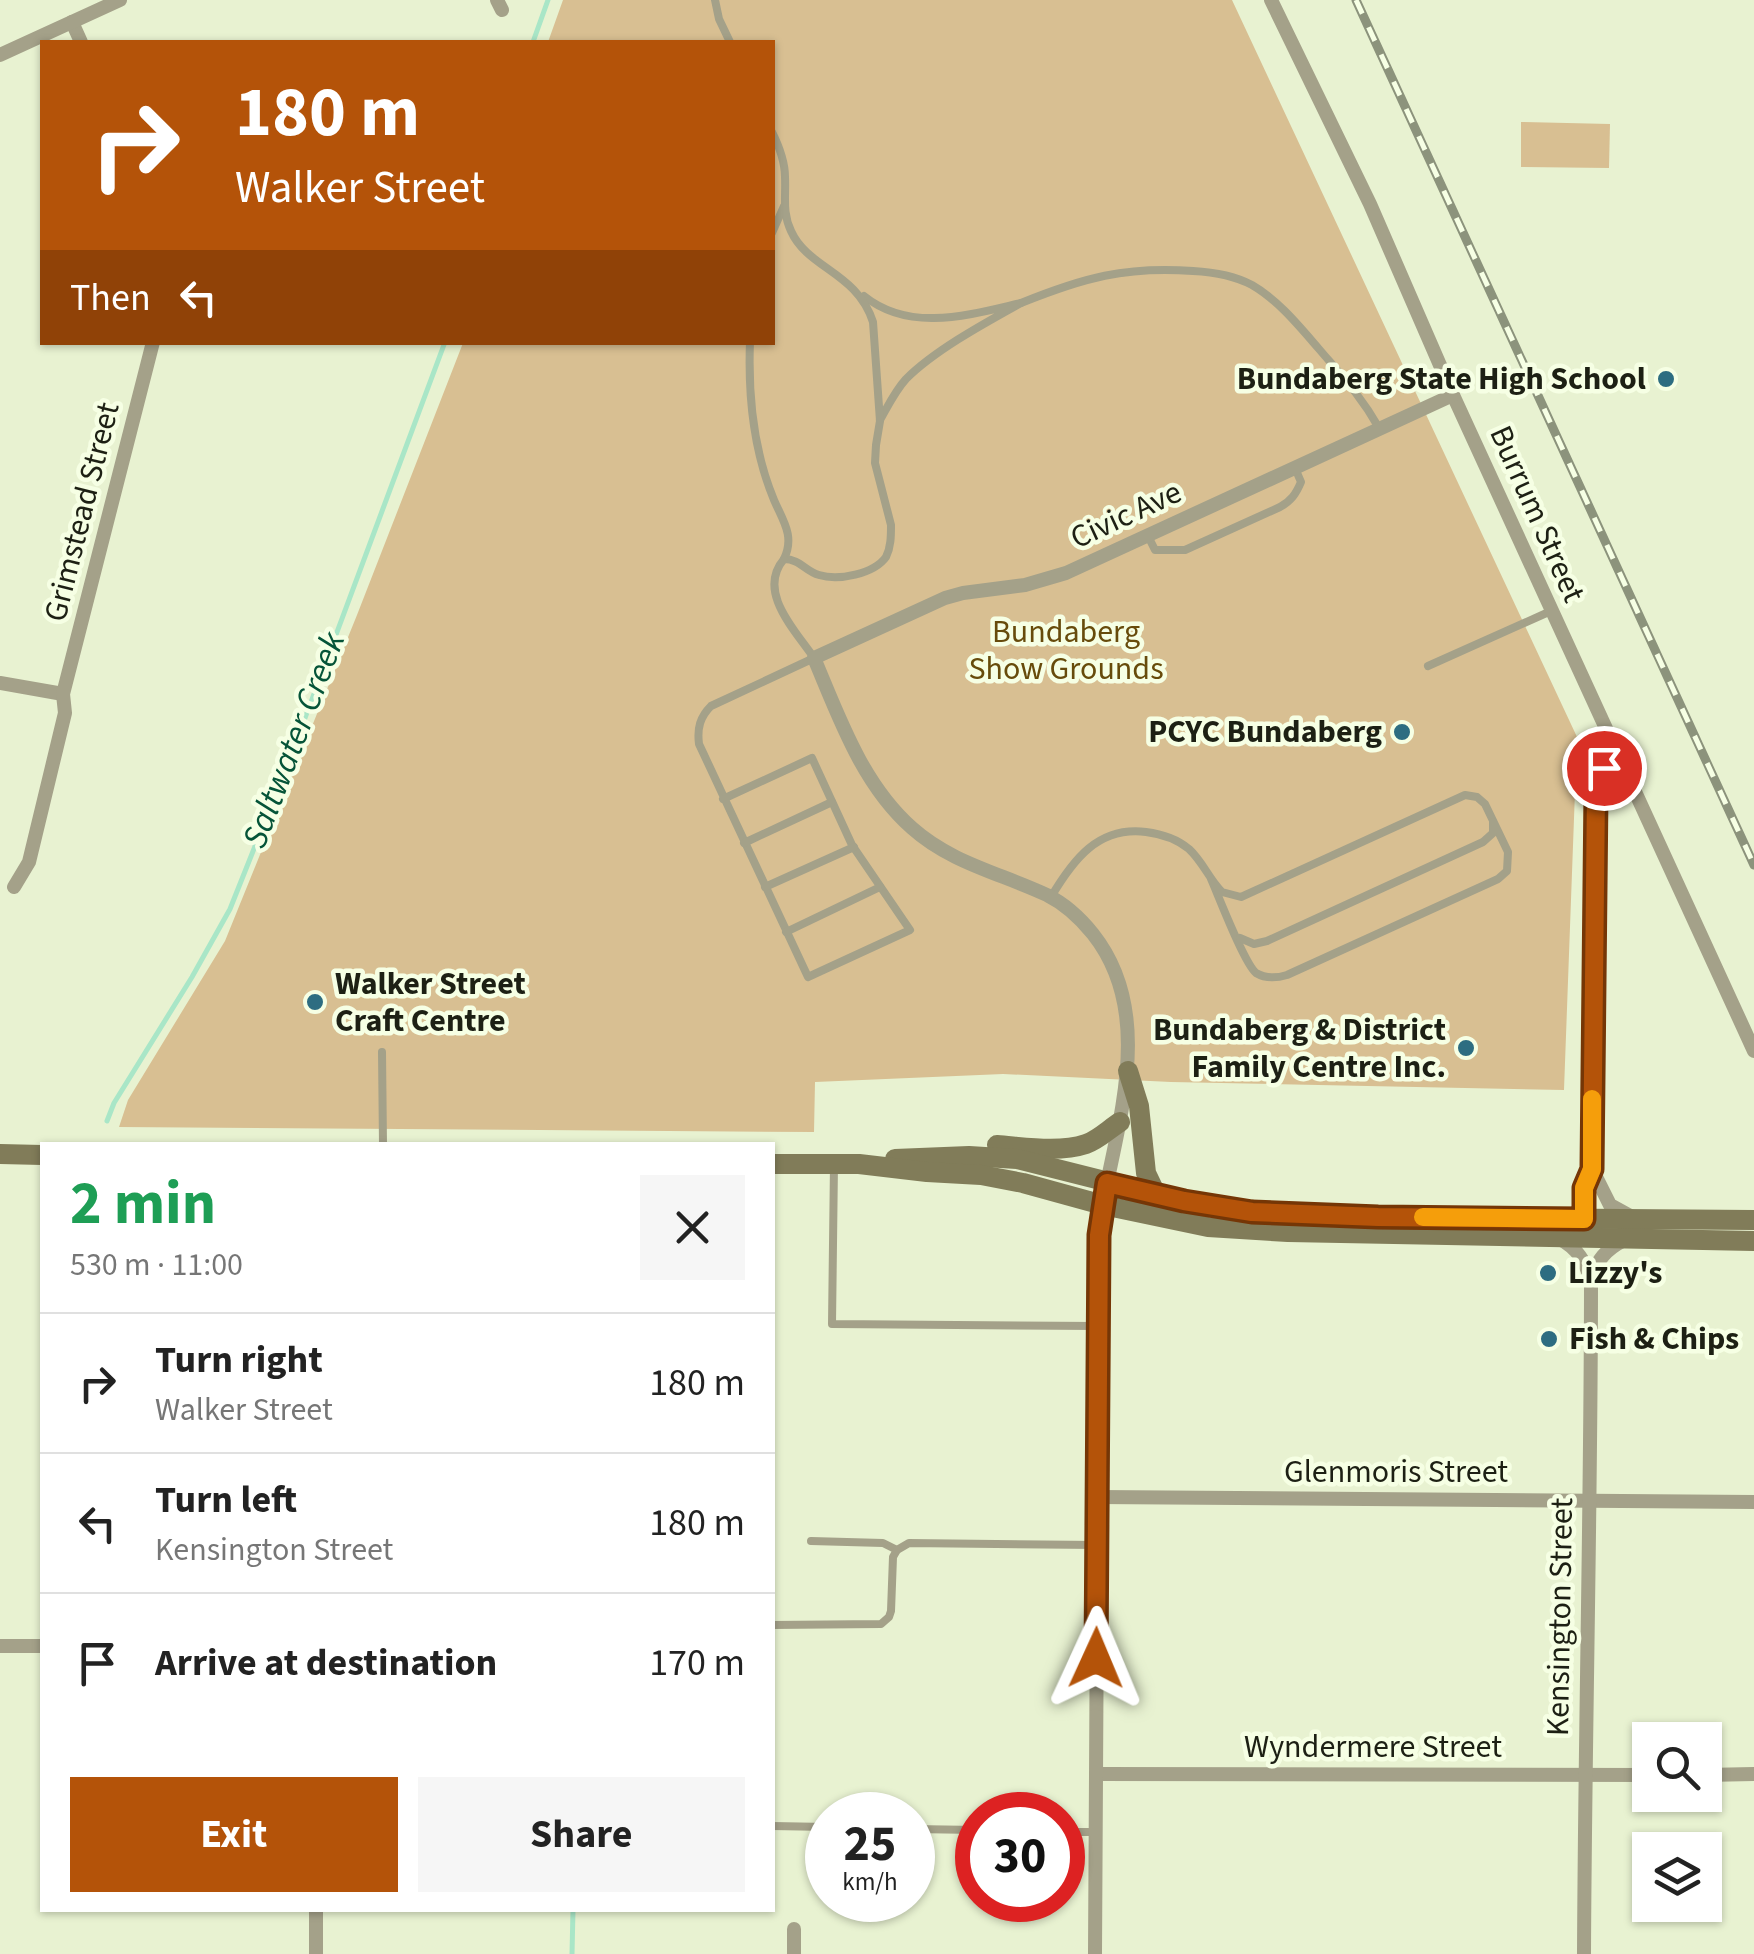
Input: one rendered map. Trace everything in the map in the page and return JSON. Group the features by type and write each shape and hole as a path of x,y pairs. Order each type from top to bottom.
{"main road":[{"path":"1128,1071 1139,1106 1146,1173 1156,1194"},
{"path":"897,1158 950,1143 1081,1145 1120,1122"},
{"path":"0,1154 40,1155"},
{"path":"859,1164 897,1158 1017,1159 1107,1183 1252,1212 1754,1220"},
{"path":"775,1164 859,1164 981,1175 1208,1227 1754,1241"},
{"path":"1103,1205 1107,1183"}],"street":[{"path":"0,55 120,0"},
{"name":"Burrum Street","path":"1271,0 1370,204 1453,395 1754,1051"},
{"path":"72,22 80,40"},
{"name":"Grimstead Street","path":"14,888 29,862 64,713 63,694 153,345"},
{"name":"Civic Ave","path":"814,658 945,598 963,592 1025,585 1066,573 1453,395"},
{"path":"814,658 859,758 897,814 947,854 1051,896 1084,923 1107,954 1125,1008 1128,1047 1128,1071 1107,1183"},
{"path":"0,683 63,694"},
{"path":"1602,1239 1584,1219 1584,1188 1592,1169 1597,776 1619,759"},
{"path":"1592,1169 1610,1205 1638,1220"},
{"path":"1094,1954 1099,1235 1103,1205"},
{"path":"1560,1238 1585,1262 1591,1280"},
{"path":"1591,1280 1606,1251 1624,1240"},
{"name":"Kensington Street","path":"1584,1954 1591,1280"},
{"name":"Glenmoris Street","path":"1097,1498 1754,1502"},
{"path":"0,1646 40,1646"},
{"name":"Wyndermere Street","path":"1096,1774 1632,1774"},
{"path":"1722,1774 1754,1774"},
{"path":"316,1912 316,1954"},
{"path":"794,1929 794,1954"}],"lane":[{"path":"715,0 729,40"},
{"path":"775,140 784,166 784,206 798,244 880,309 909,318 929,319 1021,303"},
{"path":"775,227 784,206"},
{"path":"880,420 897,390 918,369 985,322 1079,280 1140,269 1202,272 1252,285 1300,327 1363,400 1379,429"},
{"path":"784,560 794,559 817,574 828,576 864,571 879,564 889,548 890,525 875,463 880,420 875,335 869,309 857,290"},
{"path":"723,799 812,758 854,847 910,930 808,978 723,799 698,744 698,728 705,712 718,702 814,658 775,595 774,576 784,560 790,537 769,487 758,442 749,376 750,345"},
{"path":"1148,536 1155,550 1184,550 1268,513 1295,496 1301,482 1295,468"},
{"path":"1428,666 1552,611"},
{"path":"1051,896 1066,871 1091,845 1104,837 1137,831 1156,833 1182,844 1227,895 1248,895 1465,795 1482,801 1508,852 1509,864 1504,876 1287,975 1266,977 1252,968 1211,879"},
{"path":"744,843 832,802"},
{"path":"1234,929 1248,942 1268,942 1483,842 1493,832 1492,818"},
{"path":"765,887 854,847"},
{"path":"786,932 880,887"},
{"path":"382,1052 383,1142"},
{"path":"834,1164 832,1324 1098,1326"},
{"path":"811,1541 882,1542 897,1550"},
{"path":"775,1625 881,1624 890,1611 891,1562 897,1550 909,1543 1098,1545"},
{"path":"775,1826 805,1827"},
{"path":"1085,1832 1095,1832"}],"green space":[{"name":"Bundaberg Show Grounds","path":"563,0 1232,0 1577,737 1564,1090 1171,1082 1003,1074 815,1082 814,1132 119,1127 128,1100 225,941 462,345 775,345 775,40 549,40"},
{"path":"1521,122 1610,124 1609,168 1521,167"}],"waterway":[{"name":"Saltwater Creek","path":"534,40 548,0"},
{"name":"Saltwater Creek","path":"107,1121 230,909 444,345"},
{"name":"Saltwater Creek","path":"572,1954 573,1912"}],"railway":[{"path":"1356,0 1754,865"}],"slow traffic":[{"path":"1423,1217 1584,1219 1584,1188 1592,1169 1592,1099"}],"place":[{"name":"Bundaberg State High School","path":"1666,379"},
{"name":"PCYC Bundaberg","path":"1402,732"},
{"name":"Walker Street Craft Centre","path":"315,1002"},
{"name":"Bundaberg & District Family Centre Inc.","path":"1466,1048"},
{"name":"Lizzy's","path":"1548,1273"},
{"name":"Fish & Chips","path":"1549,1339"}],"route":[{"path":"1096,1658 1099,1235 1107,1183 1252,1212 1584,1219 1584,1188 1592,1169 1596,792 1597,776 1604,768"}]}
